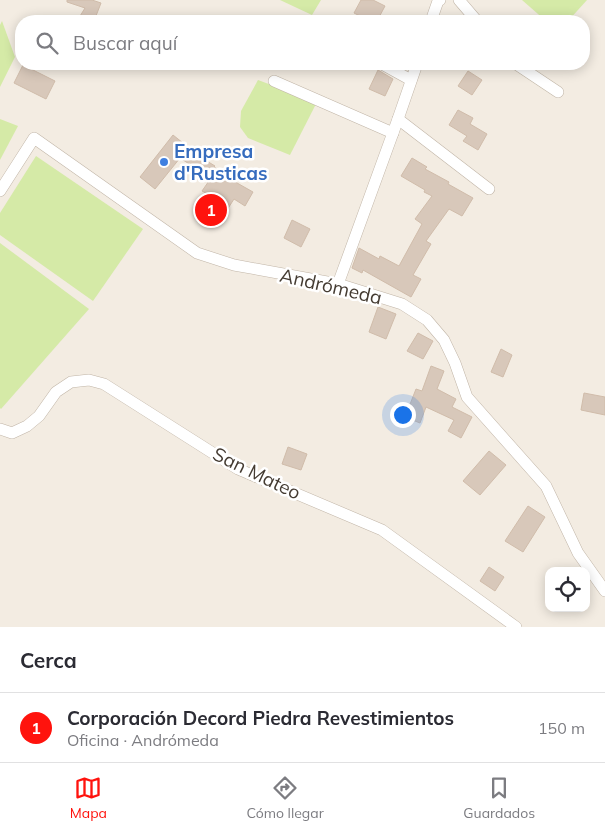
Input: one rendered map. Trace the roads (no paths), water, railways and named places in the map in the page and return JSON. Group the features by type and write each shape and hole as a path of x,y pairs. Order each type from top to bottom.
{"street":[{"path":"433,15 440,0"},
{"path":"458,0 472,15"},
{"path":"393,70 411,80"},
{"path":"338,284 415,70"},
{"path":"525,70 558,92"},
{"path":"274,82 393,133"},
{"path":"398,119 489,189"},
{"name":"Andrómeda","path":"0,191 34,138 198,253 234,265 338,284 402,304 427,320 444,340 455,363 467,397 546,486 578,553 605,591"},
{"name":"San Mateo","path":"0,429 12,432 27,426 39,416 56,392 71,382 89,380 104,384 238,469 382,530 516,627"}],"place":[{"name":"Empresa d'Rusticas","path":"164,162"},
{"name":"Corporación Decord Piedra Revestimientos","path":"211,210"}]}
